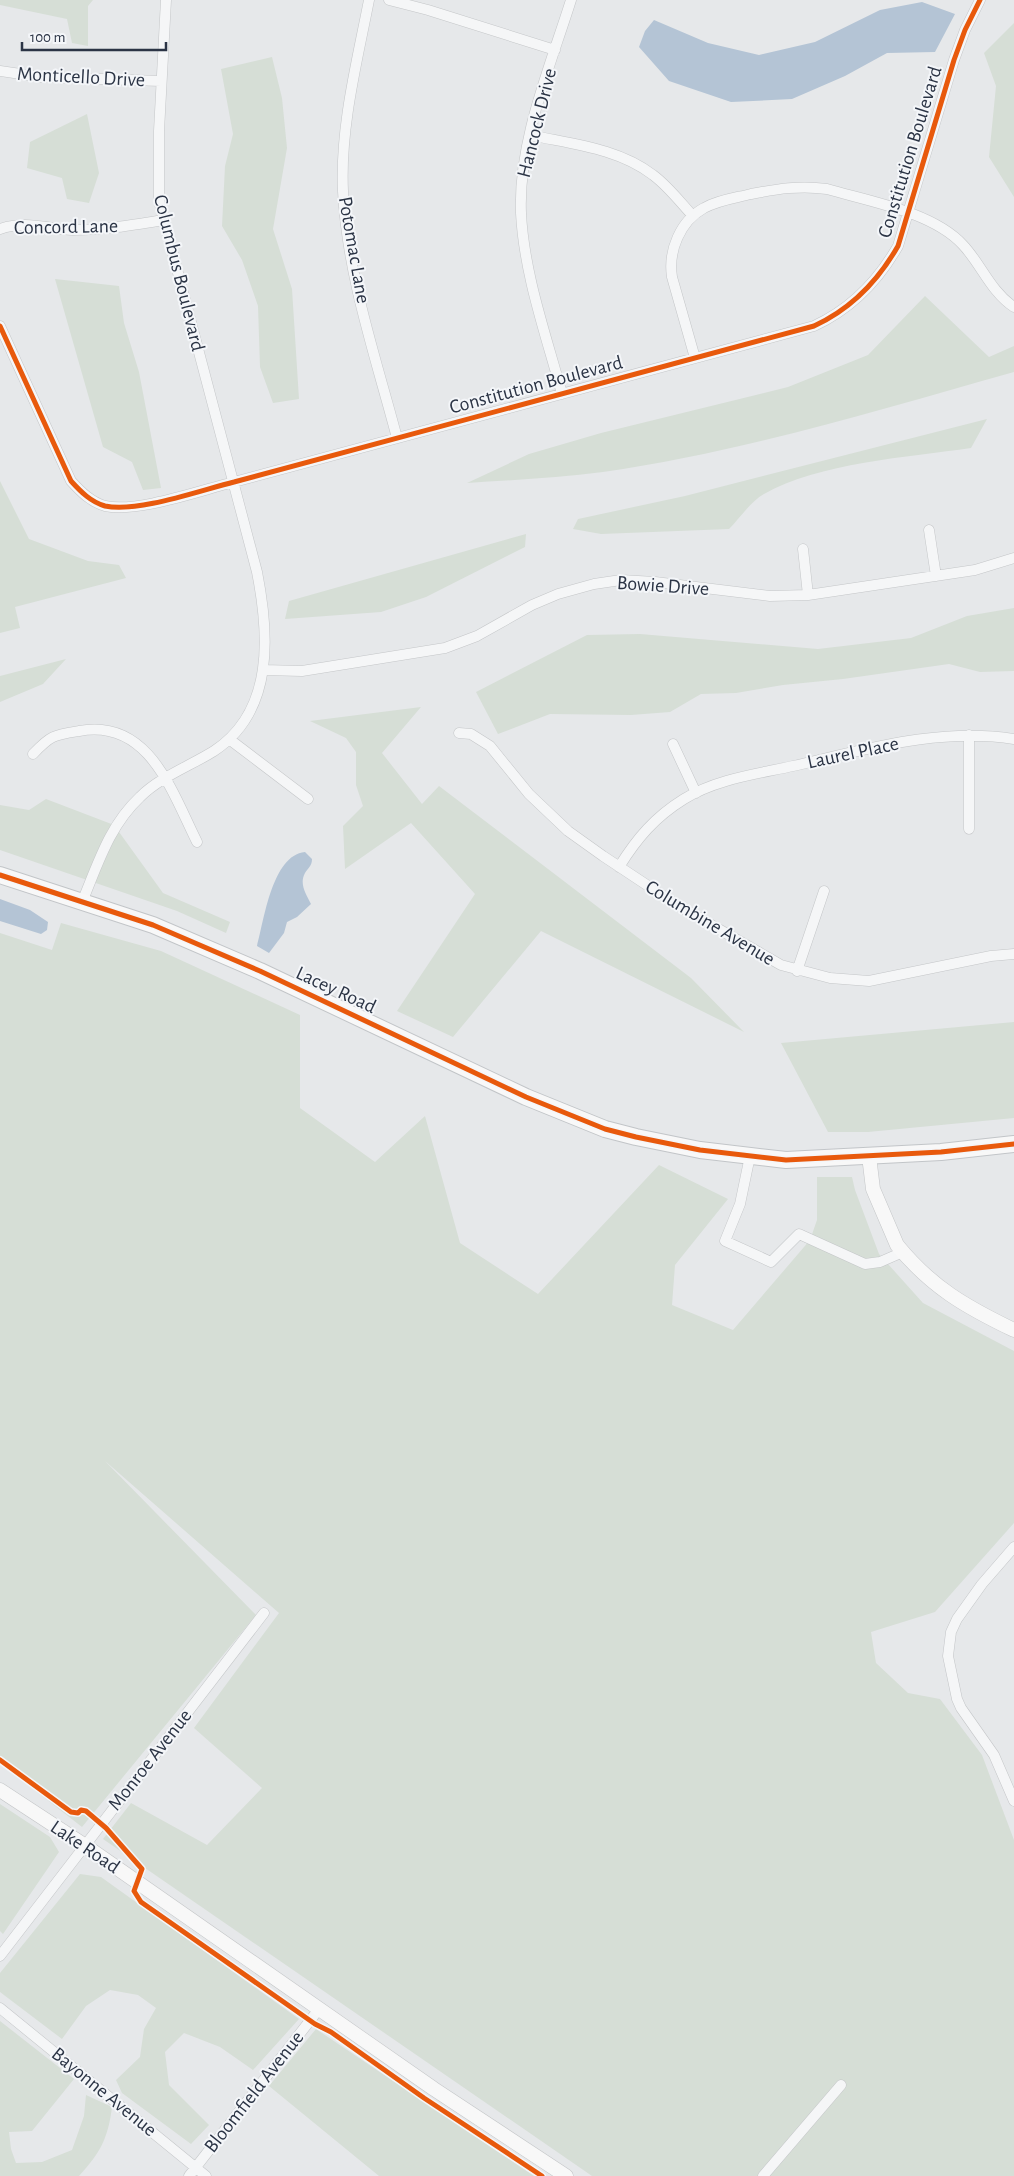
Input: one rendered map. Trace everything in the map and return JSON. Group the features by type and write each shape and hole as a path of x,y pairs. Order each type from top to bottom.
{"main road":[{"name":"Lacey Road","path":"0,874 154,925 225,955 548,1106 605,1129 655,1141 786,1160 869,1156 1014,1144"}],"street":[{"name":"Columbus Boulevard","path":"82,902 104,846 116,825 142,795 165,779 215,750 229,739 253,704 263,670 266,635 263,602 234,482 163,220 158,177 166,0"},
{"name":"Potomac Lane","path":"369,0 349,109 343,189 352,267 397,438"},
{"path":"389,0 428,10 555,50"},
{"name":"Hancock Drive","path":"562,394 528,268 523,235 522,184 530,135 571,0"},
{"name":"Constitution Boulevard","path":"0,326 71,481 82,494 105,506 130,506 234,482 814,326 840,312 883,271 898,246 959,45 980,0"},
{"name":"Monticello Drive","path":"0,71 41,77 161,81"},
{"path":"530,135 598,150 638,165 653,175 693,216"},
{"path":"695,358 670,264 676,241 693,216 710,206 734,198 781,188 808,186 827,188 909,214 939,226 963,245 1001,296 1014,307"},
{"name":"Concord Lane","path":"0,229 26,224 71,230 111,229 163,220"},
{"path":"929,530 936,576"},
{"path":"803,549 808,596"},
{"name":"Bowie Drive","path":"263,670 302,671 445,648 477,636 532,604 558,594 594,584 621,580 655,582 770,596 808,596 975,570 1014,558"},
{"path":"33,754 51,736 103,728 128,737 141,746 165,779 198,842"},
{"name":"Columbine Avenue","path":"459,732 471,734 490,746 508,770 535,800 568,831 677,905 781,965 797,971 830,978 869,981 991,956 1014,954"},
{"path":"969,735 969,829"},
{"name":"Laurel Place","path":"619,867 634,843 655,819 696,793 739,778 881,746 918,740 969,735 1014,739"},
{"path":"229,739 308,799"},
{"path":"673,744 696,793"},
{"path":"797,971 824,891"},
{"path":"750,1156 740,1204 725,1241 771,1262 799,1234 865,1264 880,1262 903,1252"},
{"path":"869,1156 873,1189 897,1245 931,1282 978,1312 1014,1330"},
{"path":"1014,1547 982,1584 957,1619 951,1632 948,1656 961,1708 994,1755 1014,1800"},
{"name":"Monroe Avenue","path":"0,1956 264,1613"},
{"name":"Lake Road","path":"0,1790 84,1845 434,2089 566,2176"},
{"name":"Bayonne Avenue","path":"0,2008 92,2081 192,2172 206,2176"},
{"name":"Bloomfield Avenue","path":"192,2172 320,2009"},
{"path":"763,2176 841,2085"}],"shaded area":[{"path":"0,0 93,0 88,6 88,46 72,43 67,19 0,5"},
{"path":"1014,23 1014,197 989,157 996,86 984,53"},
{"path":"272,57 282,98 287,148 273,229 292,289 299,399 273,403 260,367 258,306 242,260 222,226 225,166 233,134 221,69"},
{"path":"87,114 99,173 89,203 67,199 62,178 27,168 30,142"},
{"path":"55,279 119,286 124,323 139,372 161,488 143,490 132,462 103,447"},
{"path":"925,296 989,357 1014,346 1014,372 810,429 655,464 603,472 467,483 529,454 601,433 788,387 868,355"},
{"path":"987,419 971,448 892,458 837,468 786,483 759,497 729,529 601,534 573,529 578,519 685,496"},
{"path":"0,481 29,539 88,561 119,565 126,578 15,607 20,628 0,633"},
{"path":"526,534 525,547 426,597 381,612 285,619 289,601"},
{"path":"1014,608 1014,671 980,672 949,664 843,679 783,685 736,693 701,694 670,712 631,715 550,714 498,734 476,692 587,635 640,634 818,649 911,638 967,616"},
{"path":"66,659 43,684 0,702 0,676"},
{"path":"421,707 382,753 422,804 439,786 691,978 744,1032 541,931 453,1037 397,1011 475,894 411,823 345,869 343,826 363,806 356,785 356,752 346,738 310,721"},
{"path":"46,799 114,825 163,893 230,922 226,933 177,911 0,850 0,805 29,810"},
{"path":"61,923 161,951 300,1015 300,1108 375,1162 425,1116 460,1243 538,1294 659,1165 728,1199 675,1265 672,1305 733,1330 810,1240 817,1220 817,1177 852,1177 879,1254 923,1303 1014,1351 1014,1523 935,1612 871,1632 876,1663 908,1693 940,1699 982,1755 1014,1840 1014,2176 592,2176 103,1839 131,1803 207,1845 262,1788 194,1728 279,1613 105,1461 256,1615 82,1827 0,1763 0,933 52,950"},
{"path":"1014,1022 1014,1118 868,1132 828,1132 781,1043"},
{"path":"0,1804 50,1837 59,1852 3,1934 0,1931"},
{"path":"80,1874 101,1877 299,2019 253,2070 220,2047 184,2033 165,2052 169,2085 209,2125 191,2144 122,2093 116,2080 140,2057 144,2029 156,2008 138,1995 110,1990 86,2006 62,2039 0,1992 0,1973"},
{"path":"0,2021 74,2079 32,2131 9,2132 11,2149 16,2163 42,2162 72,2150 84,2116 86,2095 112,2107 102,2145 79,2176 0,2176"},
{"path":"316,2029 534,2176 379,2176 269,2086"}],"water":[{"path":"922,2 955,14 935,52 887,53 845,76 792,99 731,102 669,81 639,47 645,31 654,20 708,43 759,55 815,42 880,10"},
{"path":"305,852 312,859 310,867 303,877 304,889 311,904 297,917 287,922 284,933 269,953 257,946 271,891 277,876 285,864 294,856"},
{"path":"0,899 30,910 48,922 47,930 41,934 0,921"}],"cycle path":[{"path":"0,326 71,481 82,493 95,502 105,506 119,507 152,504 170,500 814,326 840,311 862,293 882,271 898,246 954,60 965,30 980,0"},
{"path":"0,875 153,925 260,971 526,1097 605,1129 700,1150 786,1160 941,1152 1014,1144"},
{"path":"0,1760 71,1812 86,1811 106,1828 142,1869 134,1891 141,1902 315,2024 331,2032 424,2098 542,2176"}]}
